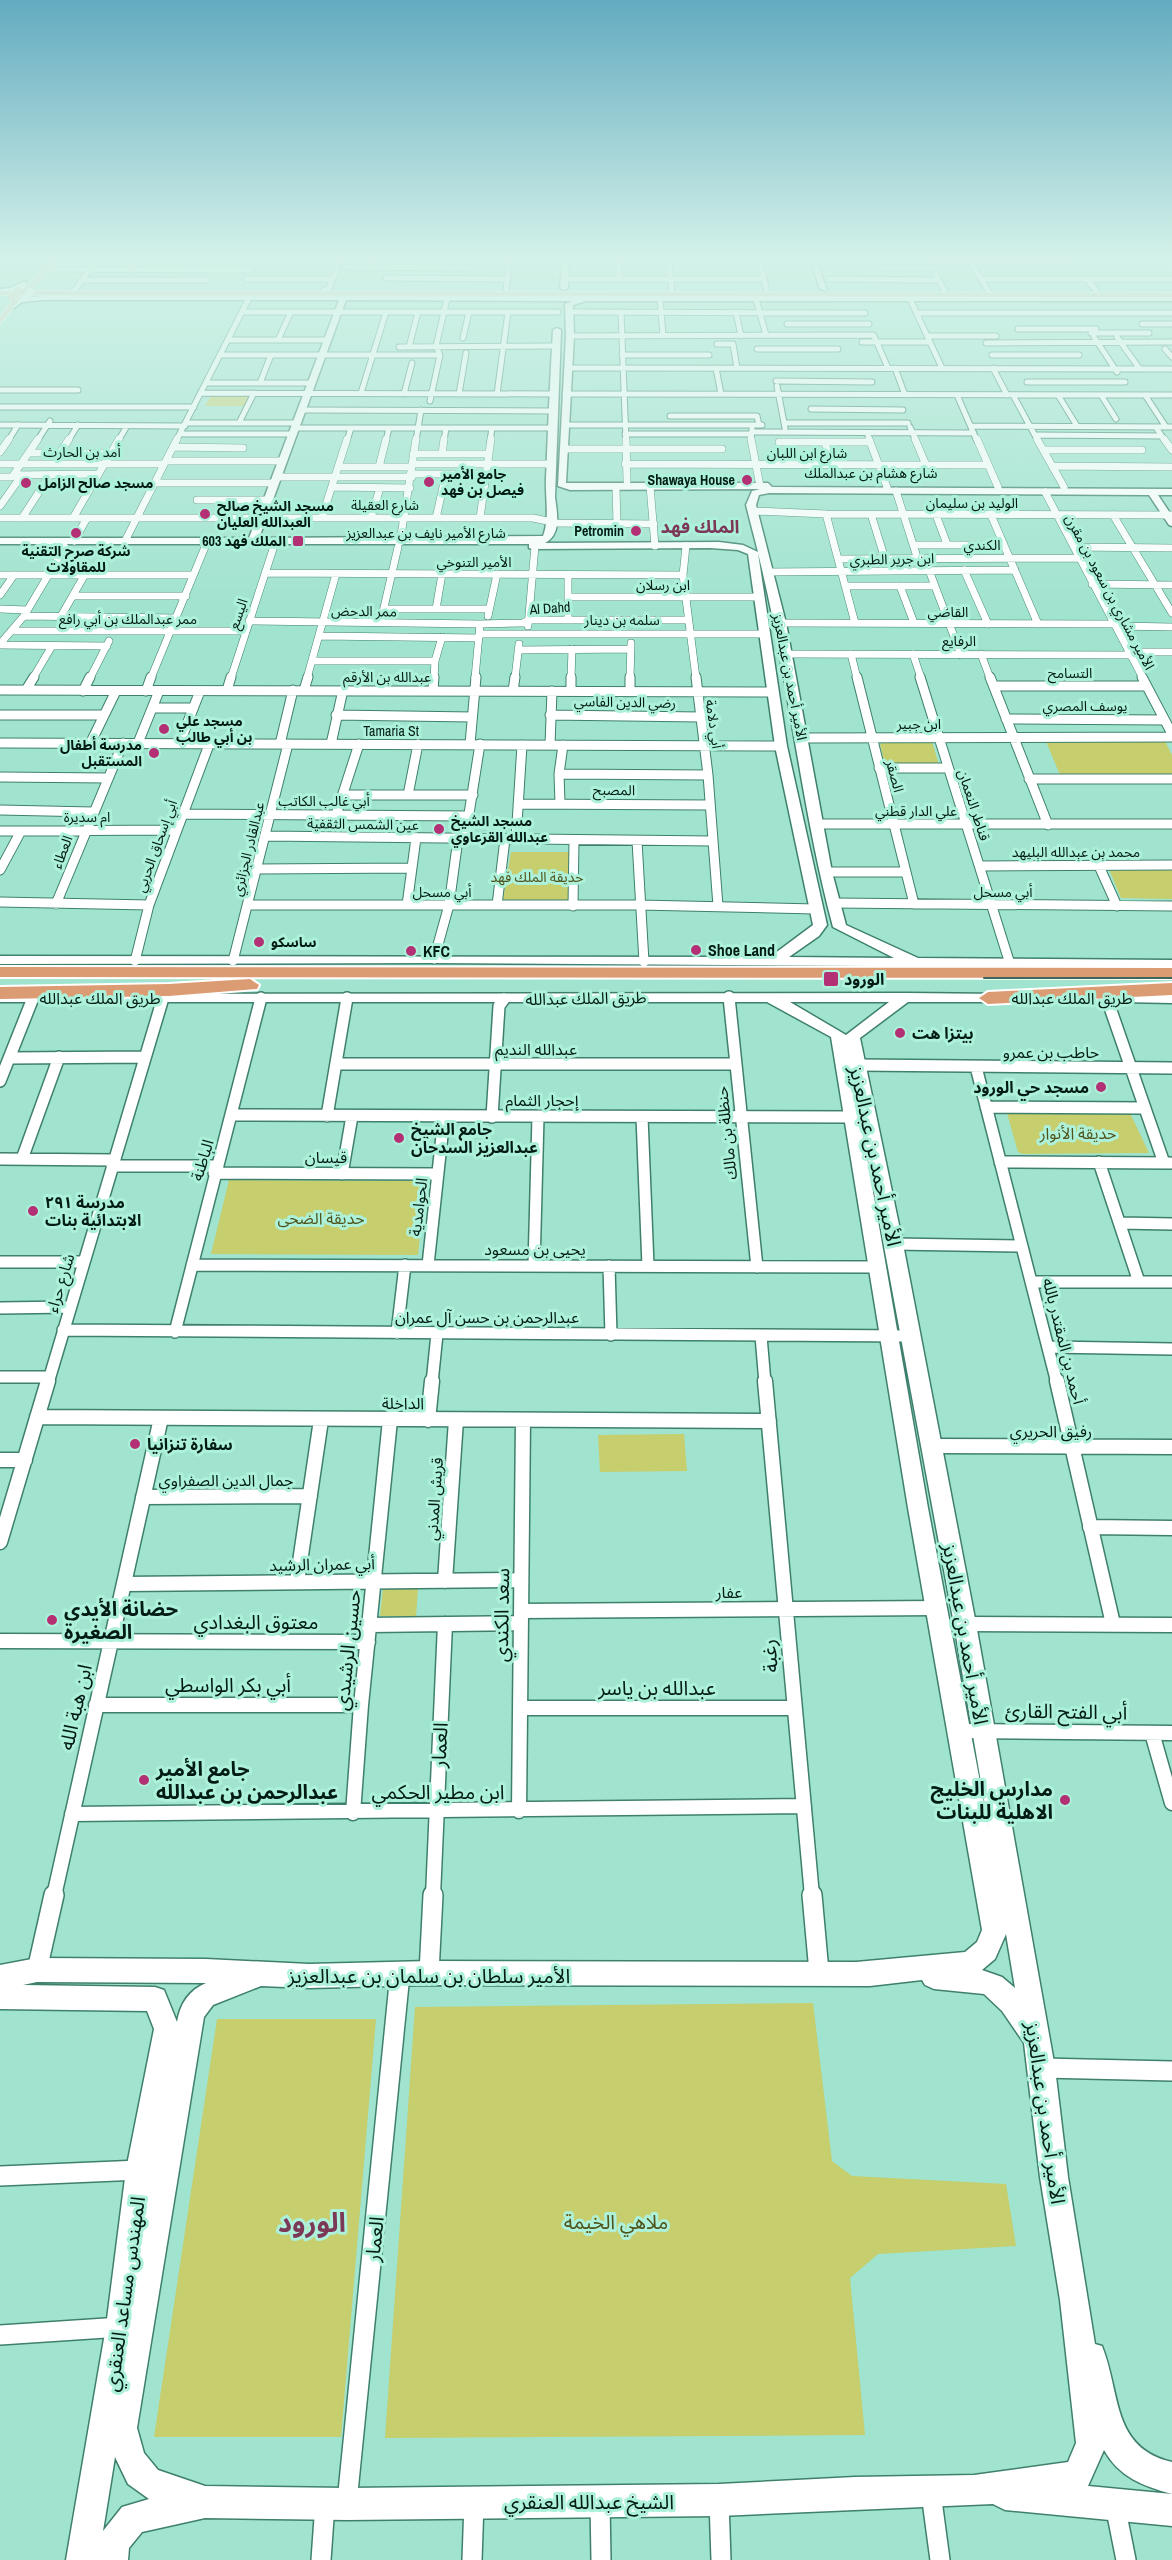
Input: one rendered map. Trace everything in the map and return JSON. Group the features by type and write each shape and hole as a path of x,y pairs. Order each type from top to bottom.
{"highway":[{"path":"482,973 644,962"},
{"name":"طريق الملك عبدالله","path":"0,972 210,971 1171,977"},
{"path":"988,998 1171,977"},
{"name":"طريق الملك عبدالله","path":"0,985 256,992 510,993 1171,977"},
{"path":"0,993 169,990 256,992"}],"street":[{"path":"125,541 210,375"},
{"path":"260,383 263,375"},
{"path":"253,541 315,375"},
{"path":"361,393 366,375"},
{"path":"404,394 409,375"},
{"path":"380,623 410,488 412,454 417,428 432,394 436,375"},
{"path":"459,394 462,375"},
{"path":"497,394 499,375"},
{"path":"555,375 552,411 552,517 562,543 601,547 709,545 744,548 752,546"},
{"path":"567,375 564,449 722,449"},
{"path":"617,524 626,464 623,375"},
{"path":"715,375 721,394"},
{"path":"774,375 785,427"},
{"path":"871,375 876,394"},
{"path":"898,375 905,395"},
{"path":"1000,375 1010,395 1032,426 1064,487"},
{"path":"1023,375 1034,395"},
{"path":"1120,375 1133,395"},
{"path":"776,381 873,382"},
{"path":"1027,382 1125,382"},
{"path":"206,383 312,383"},
{"path":"0,390 78,390 67,407"},
{"path":"201,393 553,394"},
{"path":"239,423 254,393"},
{"path":"565,394 1172,396"},
{"path":"668,394 671,425"},
{"path":"711,394 714,416"},
{"path":"807,394 814,423"},
{"path":"897,395 926,465"},
{"path":"957,395 998,487"},
{"path":"1058,395 1077,426"},
{"path":"1101,395 1116,418"},
{"path":"1145,395 1160,419 1169,427"},
{"path":"0,407 194,407"},
{"path":"13,476 59,407"},
{"path":"811,409 903,410"},
{"path":"302,410 552,411"},
{"path":"670,416 757,416 753,429 760,489 755,493 753,515"},
{"path":"1072,418 1083,418"},
{"path":"1105,418 1128,418"},
{"path":"1160,419 1150,418 1172,450"},
{"path":"0,425 127,426 239,423 296,428 553,429"},
{"path":"625,434 720,434 814,423 908,423"},
{"path":"0,452 18,425"},
{"path":"566,425 671,425 777,432 785,427 866,433 1032,426 1169,427"},
{"path":"60,453 78,426"},
{"path":"73,518 127,426"},
{"path":"180,434 248,434 296,428"},
{"path":"322,517 351,428"},
{"path":"379,467 389,428"},
{"path":"442,454 446,428"},
{"path":"480,518 492,428"},
{"path":"777,432 784,465"},
{"path":"866,433 879,465 905,514 917,557 924,561 929,571 961,654"},
{"path":"236,461 248,434"},
{"path":"720,434 726,465"},
{"path":"1036,435 1162,436"},
{"path":"1133,436 1153,466"},
{"path":"779,441 870,442"},
{"path":"825,442 831,465"},
{"path":"173,447 243,448"},
{"name":"شارع هشام بن عبدالملك","path":"564,449 560,482 570,487 624,485 760,489 1172,487"},
{"path":"1045,450 1142,450"},
{"path":"29,453 110,453"},
{"path":"412,454 488,454"},
{"name":"أمد بن الحارث","path":"0,464 283,461"},
{"path":"154,483 335,477 487,464 552,464"},
{"name":"شارع ابن اللبان","path":"626,464 987,465"},
{"path":"1053,466 1172,466"},
{"path":"338,467 379,467 446,474 486,474"},
{"path":"0,477 98,474"},
{"path":"436,518 446,474"},
{"path":"0,506 22,475"},
{"path":"22,518 50,475"},
{"path":"189,518 205,483"},
{"path":"650,486 655,546"},
{"path":"701,486 739,491 753,515"},
{"path":"0,487 13,487"},
{"path":"332,487 410,488"},
{"path":"513,691 518,650 529,620 532,574 538,544 547,538 552,517 563,491 602,487"},
{"path":"371,518 380,488"},
{"name":"شارع هشام بن عبدالملك","path":"892,489 1172,492"},
{"name":"الأمير مشاري بن سعود بن مقرن","path":"1045,492 1146,686 1168,722 1172,735"},
{"path":"1152,492 1170,518"},
{"path":"197,500 268,500"},
{"name":"الوليد بن سليمان","path":"753,515 773,513 1113,515 1170,518"},
{"path":"826,514 855,623"},
{"path":"871,514 885,559"},
{"name":"الأمير أحمد بن عبدالعزيز","path":"753,515 752,546 773,692 792,797 820,925 814,933 772,962"},
{"name":"الأمير أحمد بن عبدالعزيز","path":"753,515 762,540 788,654 825,872 840,927 918,963"},
{"path":"936,515 947,544"},
{"path":"991,515 1038,624"},
{"path":"1113,515 1172,613"},
{"name":"شارع العقيلة","path":"0,518 552,517 617,524 654,524"},
{"path":"87,518 48,575 26,613 0,645 107,646"},
{"name":"شارع الأمير نايف بن عبدالعزيز","path":"0,541 205,546 538,544 601,547"},
{"name":"شارع الأمير نايف بن عبدالعزيز","path":"0,547 125,541 399,544"},
{"path":"914,544 1004,545"},
{"path":"146,691 168,631 186,596 205,546"},
{"name":"اليسع","path":"227,690 274,546"},
{"name":"أبي دلامة","path":"686,546 683,575 688,620 692,634 695,690 708,775 718,906"},
{"path":"1074,547 1172,548"},
{"name":"الكندي","path":"838,559 1078,558"},
{"path":"964,570 988,624"},
{"name":"ابن جرير الطبري","path":"768,572 1015,570"},
{"name":"الأمير التنوخي","path":"265,573 683,575"},
{"path":"304,690 321,636 336,574"},
{"path":"436,609 442,574"},
{"path":"470,744 480,636 497,574"},
{"path":"0,575 194,575"},
{"path":"0,595 14,575"},
{"path":"568,575 568,620"},
{"path":"60,618 84,576"},
{"path":"1092,584 1172,585"},
{"path":"844,586 935,586"},
{"path":"900,586 914,623"},
{"path":"73,596 186,596"},
{"name":"ابن رسلان","path":"568,597 758,597"},
{"path":"0,609 60,618 175,618"},
{"path":"384,609 489,609"},
{"name":"Al Dahd","path":"484,624 524,623 529,620 688,620"},
{"name":"ممر الدحض","path":"249,621 484,624"},
{"name":"القاضي","path":"781,623 1172,627"},
{"name":"ممر عبدالملك بن أبي رافع","path":"6,635 245,631"},
{"path":"83,691 114,632"},
{"path":"630,690 631,633"},
{"name":"سلمه بن دينار","path":"480,636 631,633 764,634"},
{"path":"321,636 442,638 480,636"},
{"path":"433,690 435,661 442,638"},
{"path":"26,690 52,646"},
{"path":"570,691 572,649"},
{"path":"518,650 631,649"},
{"name":"الرفايع","path":"788,654 1172,652"},
{"name":"الصقر","path":"850,654 914,904"},
{"name":"قناطر النعمان","path":"913,654 1010,964"},
{"path":"981,654 1048,825"},
{"path":"314,661 435,661"},
{"name":"التسامح","path":"994,686 1146,686"},
{"name":"عبدالله بن الأرقم","path":"0,690 773,692"},
{"name":"عبدالقادر الجزائري","path":"233,961 266,836 293,690"},
{"path":"331,744 343,690"},
{"path":"91,742 116,691"},
{"path":"138,743 159,691"},
{"path":"180,742 200,691"},
{"path":"550,745 552,691"},
{"path":"153,708 193,708"},
{"path":"0,715 103,715"},
{"path":"336,715 472,717"},
{"name":"رضي الدين الفاسي","path":"550,715 700,717"},
{"name":"يوسف المصري","path":"1006,719 1168,722"},
{"name":"ابن جبير","path":"802,738 1172,735"},
{"name":"Tamaria St","path":"0,743 210,742 782,746"},
{"name":"أبي إسحاق الحربي","path":"135,961 148,905 210,742"},
{"name":"العطاء","path":"56,904 123,743"},
{"path":"336,815 345,795 359,744"},
{"path":"408,795 417,744"},
{"path":"434,959 449,905 461,839 473,795 480,744"},
{"path":"516,839 522,744"},
{"path":"560,803 559,774 563,745"},
{"path":"879,768 948,768"},
{"path":"559,774 708,775"},
{"path":"0,777 108,778"},
{"path":"1029,779 1172,778"},
{"path":"345,795 473,795"},
{"path":"792,797 813,797"},
{"name":"المصبح","path":"518,804 709,805"},
{"path":"0,810 93,812"},
{"name":"أبي غالب الكاتب","path":"181,814 468,816"},
{"name":"علي الدار قطني","path":"818,824 1172,824"},
{"name":"ام سديرة","path":"0,831 175,830"},
{"path":"0,870 4,853 21,831"},
{"name":"عين الشمس الثقفية","path":"266,836 712,841"},
{"path":"407,905 416,838"},
{"path":"497,905 505,839"},
{"path":"573,906 574,840"},
{"path":"637,841 644,962"},
{"name":"محمد بن عبدالله البليهد","path":"980,866 1172,866"},
{"path":"1099,866 1117,906"},
{"path":"257,869 411,868"},
{"path":"825,872 906,872"},
{"path":"0,902 148,905"},
{"name":"أبي مسحل","path":"834,903 1172,906"},
{"name":"أبي مسحل","path":"248,904 639,905 816,909"},
{"path":"0,962 434,959 1035,964 1171,977"},
{"path":"0,962 144,965 210,971"},
{"name":"طريق الملك عبدالله","path":"0,998 163,998 256,992 347,998 510,993 1172,999"},
{"name":"الباطنة","path":"176,1332 232,1115 256,992"},
{"path":"492,1117 499,1006 510,993"},
{"name":"حنظلة بن مالك","path":"729,996 757,1267"},
{"name":"الأمير أحمد بن عبدالعزيز","path":"768,997 838,1035 889,1336 912,1408 930,1446 965,1624 1042,2068 1054,2176 1075,2300"},
{"name":"الأمير أحمد بن عبدالعزيز","path":"858,1973 968,1964 983,1956 991,1944 995,1930 937,1608 912,1408 911,1336 852,1036 906,997"},
{"path":"0,1081 33,998"},
{"name":"شارع حراء","path":"0,1542 163,998"},
{"path":"327,1116 347,998"},
{"path":"1000,1162 1168,1163 1145,1108 1107,999"},
{"path":"22,1159 59,1057"},
{"path":"9,1058 145,1057"},
{"name":"عبدالله النديم","path":"337,1064 735,1064"},
{"name":"حاطب بن عمرو","path":"857,1065 1172,1068"},
{"name":"أحمد بن المقتدر بالله","path":"976,1067 1049,1347 1113,1624"},
{"path":"986,1107 1145,1108"},
{"name":"إحجار الثمام","path":"232,1115 852,1117"},
{"path":"342,1174 352,1116"},
{"name":"الحوامدية","path":"428,1265 444,1117"},
{"path":"534,1266 538,1117"},
{"path":"642,1117 648,1266"},
{"name":"قيسان","path":"0,1159 216,1170 438,1174"},
{"path":"1099,1162 1139,1282"},
{"path":"1120,1223 1172,1224"},
{"path":"894,1244 1022,1246"},
{"path":"0,1262 84,1262"},
{"name":"يحيى بن مسعود","path":"192,1265 877,1267"},
{"path":"397,1333 405,1265"},
{"path":"609,1266 611,1335"},
{"path":"1032,1282 1172,1282"},
{"path":"0,1308 70,1307"},
{"name":"عبدالرحمن بن حسن آل عمران","path":"63,1330 911,1336"},
{"path":"428,1420 437,1334"},
{"name":"رغبة","path":"761,1336 819,1972"},
{"path":"1049,1347 1172,1349"},
{"path":"0,1377 49,1377"},
{"name":"الداخلة","path":"38,1417 769,1421"},
{"name":"ابن هبة الله","path":"37,1970 161,1418"},
{"name":"حسين الرشيدي","path":"353,1812 361,1705 390,1419"},
{"path":"297,1582 321,1420"},
{"name":"قريش المدني","path":"445,1581 456,1420"},
{"name":"سعد الكندي","path":"519,1811 523,1420"},
{"name":"رفيق الحريري","path":"930,1446 1172,1447"},
{"path":"0,1460 25,1460"},
{"name":"جمال الدين الصفراوي","path":"143,1497 310,1496"},
{"path":"1090,1527 1172,1528"},
{"name":"أبي عمران الرشيد","path":"124,1584 521,1580"},
{"name":"عفار","path":"521,1617 937,1608"},
{"path":"369,1625 445,1624 521,1617"},
{"name":"العمار","path":"429,1973 445,1624"},
{"path":"965,1624 1172,1625"},
{"name":"معتوق البغدادي","path":"0,1641 368,1642"},
{"name":"أبي بكر الواسطي","path":"96,1705 361,1705"},
{"name":"عبدالله بن ياسر","path":"520,1708 795,1708"},
{"name":"أبي الفتح القارئ","path":"960,1731 1172,1733"},
{"path":"1152,1733 1172,1803"},
{"name":"ابن مطير الحكمي","path":"72,1814 519,1811 804,1806"},
{"name":"الأمير سلطان بن سلمان بن عبدالعزيز","path":"0,1977 37,1970 265,1973 309,1976 429,1973 690,1975 858,1973"},
{"path":"204,2502 152,2486 128,2459 123,2428 192,2012 204,1996 230,1984 265,1973"},
{"path":"858,1973 973,1978 993,1985 1008,1998 1036,2043"},
{"name":"العمار","path":"321,2560 336,2503 400,1974"},
{"name":"المهندس مساعد العنقري","path":"0,1997 98,1996 156,2000 167,2029 140,2170 121,2327 82,2560"},
{"path":"1042,2068 1172,2071"},
{"path":"0,2176 140,2170"},
{"path":"1075,2300 1115,2445 1127,2459 1151,2475 1172,2478"},
{"name":"الشيخ عبدالله العنقري","path":"974,2491 1077,2476 1083,2467 1091,2442 1075,2300"},
{"path":"0,2334 121,2327"},
{"name":"الشيخ عبدالله العنقري","path":"204,2502 600,2502 974,2491 1172,2510"},
{"path":"931,2492 940,2560"},
{"path":"719,2500 721,2560"},
{"path":"113,2551 133,2518 204,2502"},
{"path":"472,2560 474,2502"},
{"path":"600,2502 601,2560"},
{"path":"1114,2504 1126,2560"}],"green space":[{"path":"213,393 252,393 246,406 205,406"},
{"path":"1045,739 1164,739 1172,755 1172,775 1060,775"},
{"path":"891,741 932,742 939,765 885,765 880,744"},
{"name":"حديقة الملك فهد","path":"511,852 570,852 571,902 510,903 503,899"},
{"path":"1109,869 1172,869 1172,899 1121,898"},
{"name":"حديقة الأنوار","path":"1010,1111 1130,1113 1149,1153 1023,1154 1018,1152 1007,1113"},
{"name":"حديقة الضحى","path":"229,1180 426,1181 418,1255 211,1254"},
{"path":"684,1434 687,1471 600,1472 598,1435"},
{"path":"383,1589 418,1589 416,1616 380,1616"},
{"name":"ملاهي الخيمة","path":"813,2003 832,2161 852,2176 1006,2184 1016,2246 878,2254 850,2278 865,2435 385,2438 415,2007"},
{"path":"217,2019 376,2019 341,2437 154,2437"}],"railway":[{"path":"984,978 1172,978"}],"place":[{"name":"Shawaya House","path":"747,480"},
{"name":"جامع الأمير فيصل بن فهد","path":"429,482"},
{"name":"مسجد صالح الزامل","path":"26,483"},
{"name":"مسجد الشيخ صالح العبدالله العليان","path":"205,514"},
{"name":"Petromin","path":"636,531"},
{"name":"شركة صرح التقنية للمقاولات","path":"76,533"},
{"name":"الملك فهد 603","path":"298,541"},
{"name":"مسجد علي بن أبي طالب","path":"164,729"},
{"name":"مدرسة أطفال المستقبل","path":"154,753"},
{"name":"مسجد الشيخ عبدالله القرعاوي","path":"439,829"},
{"name":"ساسكو","path":"259,942"},
{"name":"Shoe Land","path":"696,950"},
{"name":"KFC","path":"411,951"},
{"name":"الورود","path":"831,979"},
{"name":"بيتزا هت","path":"900,1033"},
{"name":"مسجد حي الورود","path":"1101,1087"},
{"name":"جامع الشيخ عبدالعزيز السدحان","path":"399,1138"},
{"name":"مدرسة ٢٩١ الابتدائية بنات","path":"33,1211"},
{"name":"سفارة تنزانيا","path":"135,1444"},
{"name":"حضانة الأيدي الصغيرة","path":"52,1620"},
{"name":"جامع الأمير عبدالرحمن بن عبدالله","path":"144,1780"},
{"name":"مدارس الخليج الاهلية للبنات","path":"1065,1800"}],"district":[{"name":"الملك فهد","path":"700,526"},
{"name":"الورود","path":"312,2222"}]}
